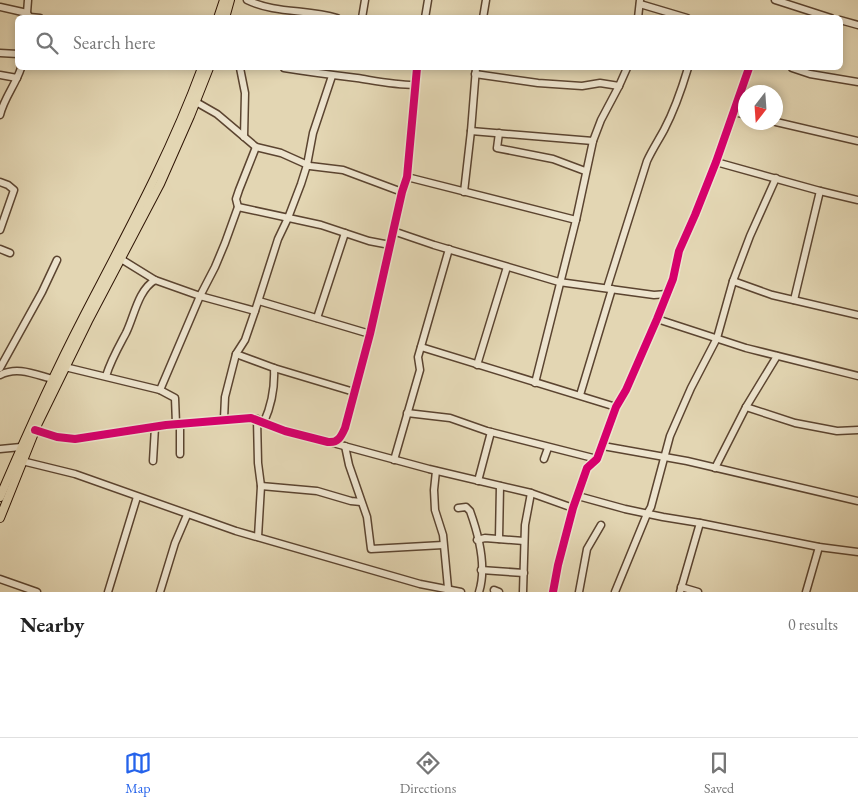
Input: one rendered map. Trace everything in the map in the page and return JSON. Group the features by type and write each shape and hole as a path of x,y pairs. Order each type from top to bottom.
{"main road":[{"path":"219,15 224,0"},
{"path":"226,15 230,0"},
{"path":"0,497 52,380 155,180 201,70"},
{"path":"0,518 35,430 65,367 160,184 208,70"}],"street":[{"path":"28,0 29,15"},
{"path":"247,0 273,9 313,12 325,15"},
{"path":"362,15 365,0"},
{"path":"426,15 428,0"},
{"path":"483,15 486,0"},
{"path":"779,1 822,15"},
{"path":"638,15 640,2 678,15"},
{"path":"0,7 26,15"},
{"path":"843,21 858,25"},
{"path":"0,52 15,54"},
{"path":"0,115 2,106 19,70"},
{"path":"240,70 246,93 244,137"},
{"path":"296,70 400,85 414,85"},
{"path":"332,442 341,437 345,428 370,334 380,280 407,177 416,70"},
{"path":"535,383 576,220 585,171 593,141 600,120 626,70"},
{"path":"580,395 647,161 655,142 664,130 687,70"},
{"path":"553,592 573,508 587,468 597,460 616,406 626,390 657,319 673,279 679,251 716,162 748,70"},
{"path":"798,70 810,74 858,82"},
{"path":"464,192 475,71 538,83 582,86 600,83 619,86"},
{"path":"0,75 17,78"},
{"path":"224,419 225,396 236,354 242,347 256,311 278,239 288,218 307,164 313,133 332,76"},
{"path":"196,102 217,114 256,147 281,153 319,168 339,169 402,192"},
{"path":"734,112 738,113"},
{"path":"783,124 858,141"},
{"path":"471,130 593,141"},
{"path":"499,133 497,148 553,159 585,171"},
{"path":"160,390 200,296 215,267 238,207 236,199 256,147"},
{"path":"716,162 858,200"},
{"path":"407,177 576,220"},
{"path":"615,592 646,514 651,507 670,436 691,388 717,338 733,281 750,236 776,178"},
{"path":"0,182 14,190 2,219 0,230"},
{"path":"794,300 820,191"},
{"path":"238,207 321,225 390,245"},
{"path":"393,231 559,282 654,295 667,294"},
{"path":"317,318 345,233"},
{"path":"0,249 10,253"},
{"path":"394,460 420,370 418,357 449,249"},
{"path":"121,259 155,280 200,296 256,311"},
{"path":"0,368 42,292 57,260"},
{"path":"477,365 507,267"},
{"path":"106,376 140,297 155,280"},
{"path":"733,281 772,295 858,315"},
{"path":"258,301 370,334"},
{"path":"657,319 777,356 858,376"},
{"path":"421,347 616,406"},
{"path":"236,354 274,368 354,392"},
{"path":"715,468 746,407 777,356"},
{"path":"65,367 106,376 173,395 176,398 180,454"},
{"path":"264,422 273,396 274,368"},
{"path":"0,375 9,370 23,371 52,380"},
{"path":"746,407 795,423 837,431 858,430"},
{"path":"407,413 450,418 491,432 597,460"},
{"path":"35,430 57,437 75,439 155,426 224,419 257,420 285,431 436,471 531,493 573,508"},
{"path":"257,420 258,463 261,486 258,537"},
{"path":"153,461 155,426"},
{"path":"478,481 491,432"},
{"path":"346,446 349,465 367,517 371,549 443,545"},
{"path":"603,446 664,457 858,501"},
{"path":"0,449 21,447"},
{"path":"544,459 548,448"},
{"path":"22,461 75,474 186,514 258,537 420,584 461,592"},
{"path":"436,471 434,490 435,510 443,535 448,588"},
{"path":"261,486 317,491 361,502"},
{"path":"499,539 500,486"},
{"path":"523,592 524,541 531,493"},
{"path":"578,496 625,510 819,547 858,552"},
{"path":"108,592 137,497"},
{"path":"458,508 468,508 482,556 479,592"},
{"path":"160,592 186,514"},
{"path":"698,592 680,590 700,523"},
{"path":"579,592 587,549 601,525"},
{"path":"477,540 485,538 524,541"},
{"path":"806,592 819,547"},
{"path":"481,570 524,573"},
{"path":"0,578 38,592"}],"cycle path":[{"path":"35,430 57,437 75,439 166,425 251,418 285,431 328,442 334,442 339,439 345,428 370,334 407,177 417,70"},
{"path":"553,592 573,508 587,468 597,459 616,407 626,390 657,319 673,279 679,251 716,162 748,70"}]}
